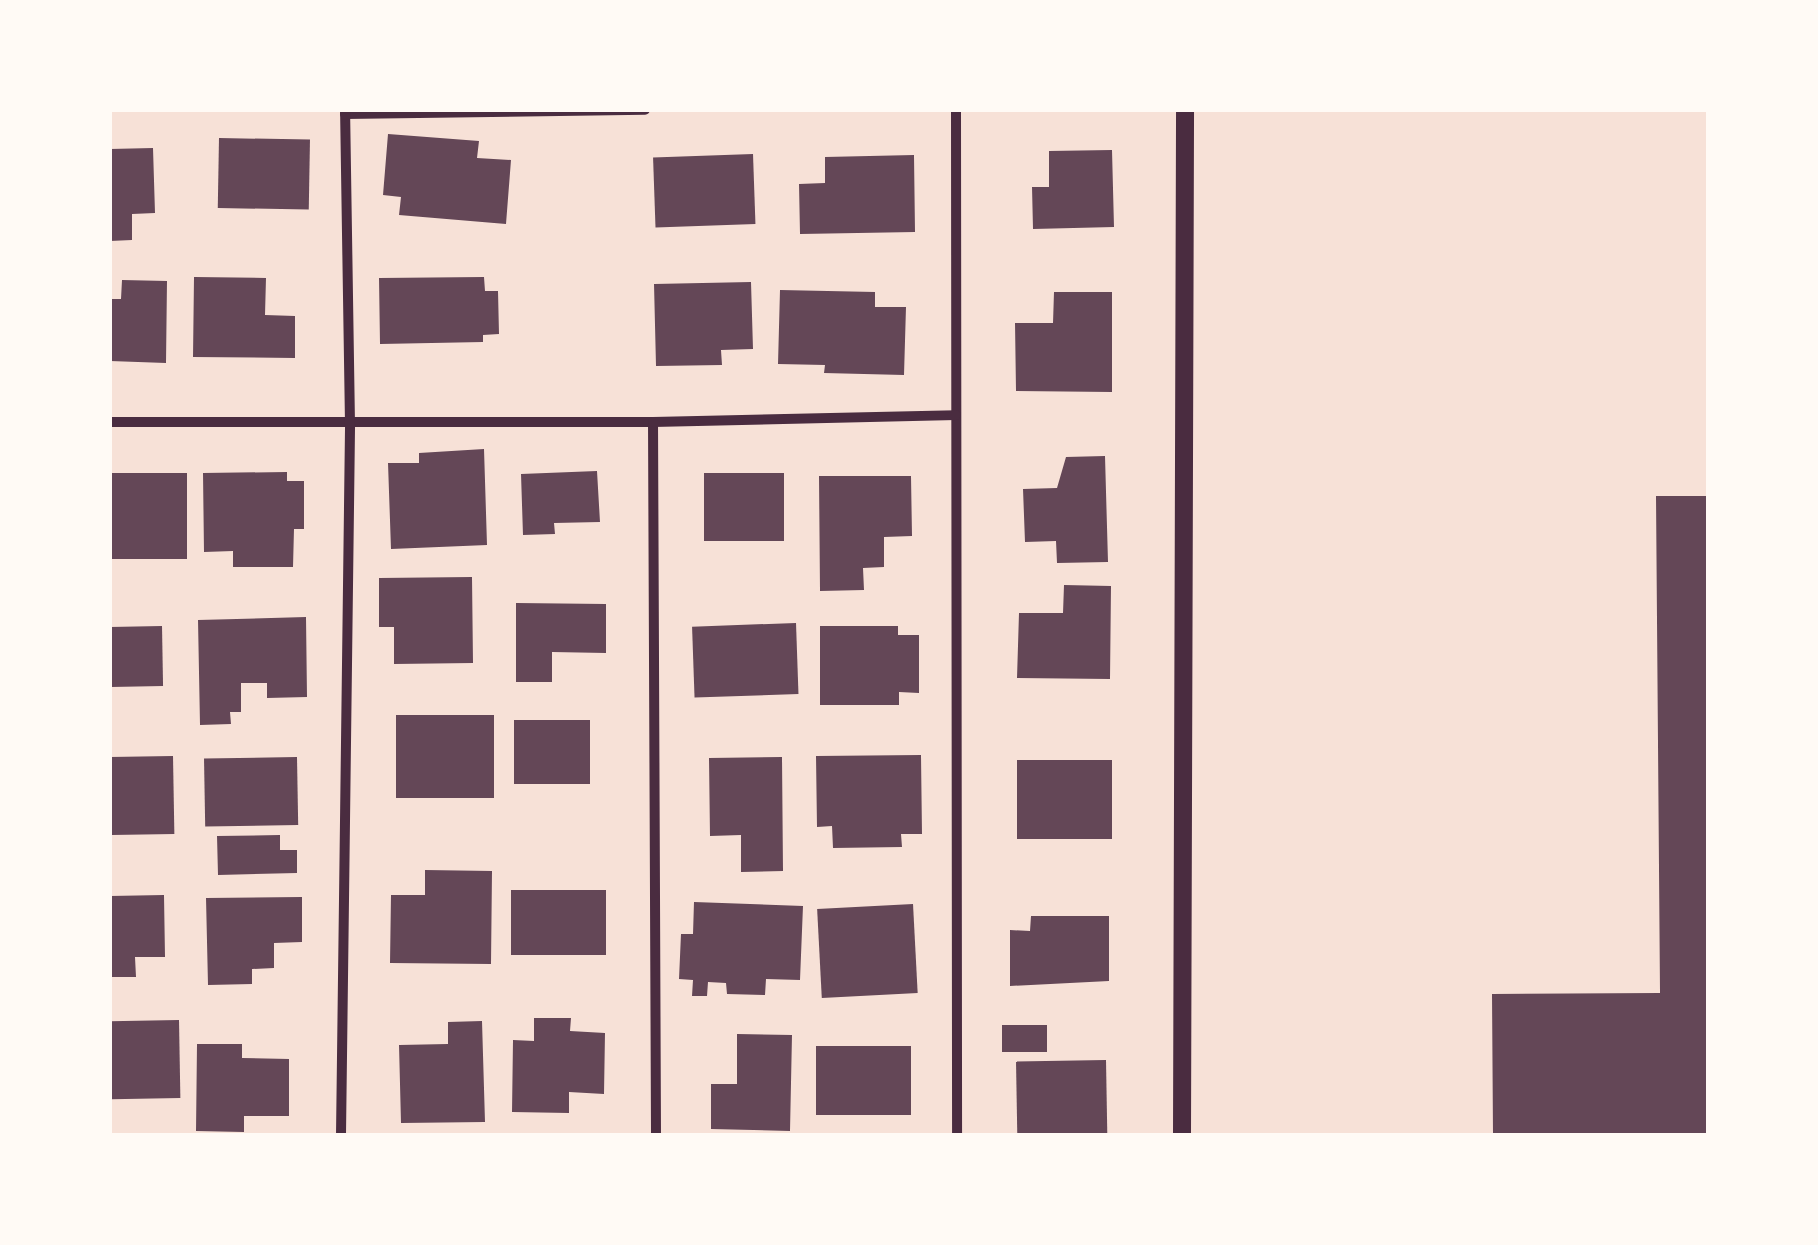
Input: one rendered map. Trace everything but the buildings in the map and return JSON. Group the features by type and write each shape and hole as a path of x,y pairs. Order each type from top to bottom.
{"street":[{"path":"341,1135 350,424 345,112 645,110"},
{"path":"956,110 957,1135"},
{"path":"1182,1135 1185,110"},
{"path":"110,422 653,422 956,415"},
{"path":"653,422 656,1135"}]}
